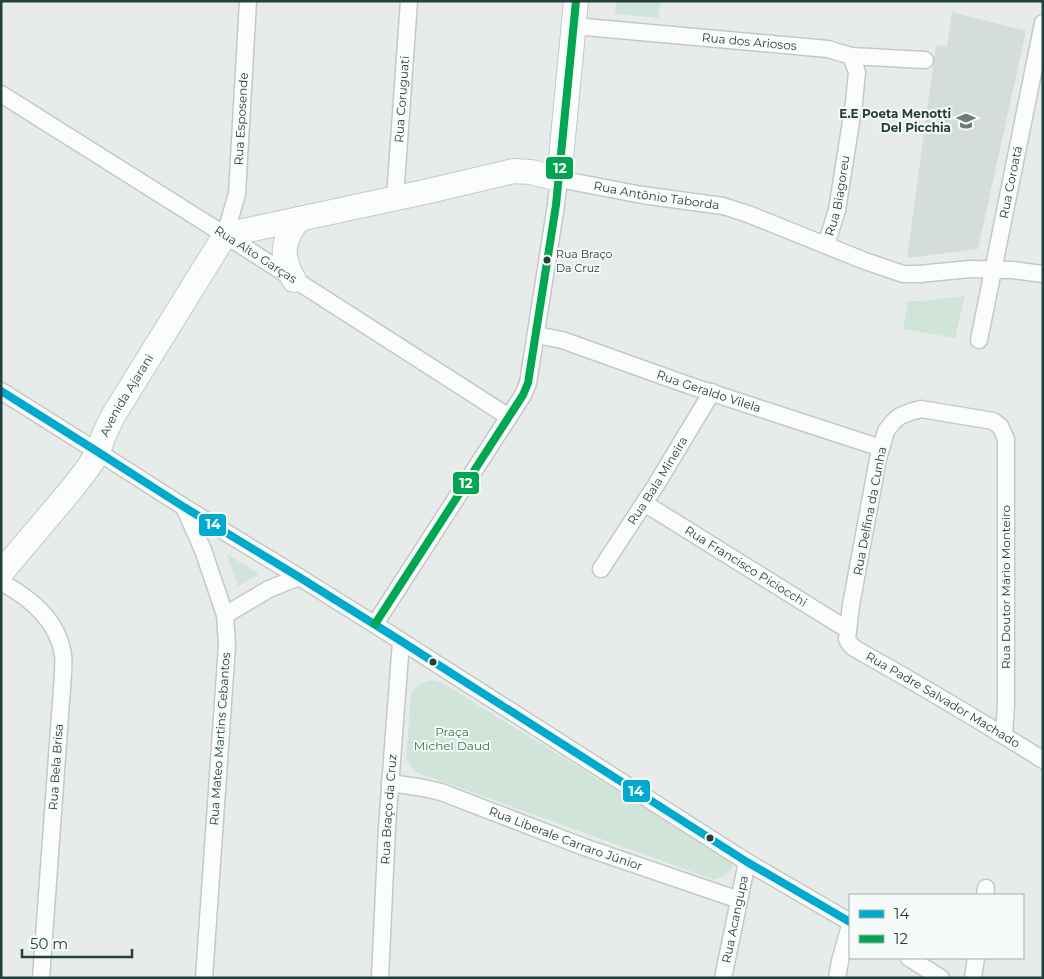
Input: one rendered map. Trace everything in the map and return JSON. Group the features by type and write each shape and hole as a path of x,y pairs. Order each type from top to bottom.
{"street":[{"name":"Rua Esposende","path":"225,235 237,194 248,1"},
{"name":"Rua Coruguati","path":"395,198 409,1"},
{"path":"375,624 509,417 528,384 559,179 576,1"},
{"name":"Rua Coroatá","path":"979,340 1043,23"},
{"name":"Rua dos Ariosos","path":"574,26 828,49 850,56 925,60"},
{"name":"Rua Biagoreu","path":"826,245 837,210 854,103 857,72 850,56"},
{"name":"Rua Alto Garças","path":"1,94 509,417"},
{"name":"Rua Antônio Taborda","path":"225,235 514,172 531,172 642,196 723,206 748,214 865,262 902,274 970,269 1012,270 1043,274"},
{"path":"294,280 288,268 285,255 286,242 291,229 299,219"},
{"name":"Avenida Ajarani","path":"1,573 72,490 88,468 98,452 113,416 225,235"},
{"name":"Rua Geraldo Vilela","path":"536,335 562,340 685,384 881,448"},
{"path":"1,391 184,507 375,624 747,862 849,921"},
{"name":"Rua Bala Mineira","path":"601,568 644,503 712,392"},
{"name":"Rua Delfina da Cunha","path":"847,634 878,459 886,431 893,422 905,414 922,409 993,421 1000,426 1006,439"},
{"name":"Rua Doutor Mário Monteiro","path":"1004,736 1006,703 1006,439"},
{"name":"Rua Francisco Piciocchi","path":"644,503 847,634"},
{"name":"Rua Mateo Martins Cebantos","path":"184,507 203,550 225,614 226,654 204,978"},
{"path":"225,614 269,589 299,577"},
{"name":"Rua Bela Brisa","path":"1,582 31,601 48,618 58,635 63,655 41,978"},
{"name":"Rua Padre Salvador Machado","path":"847,634 849,643 854,648 1043,760"},
{"name":"Rua Braço da Cruz","path":"380,978 390,783 401,641"},
{"name":"Rua Liberale Carraro Júnior","path":"390,783 441,792 584,847 739,900"},
{"name":"Rua Acangupa","path":"723,978 747,862"},
{"path":"837,978 849,930"},
{"path":"911,959 941,978"},
{"path":"973,978 976,959"}],"shaded area":[{"name":"E.E Poeta Menotti Del Picchia","path":"952,12 1026,31 978,249 907,258 936,45 947,47"}],"green space":[{"path":"616,1 660,1 658,18 615,14"},
{"path":"965,296 955,338 903,329 908,301"},
{"path":"227,554 259,574 238,587"},
{"name":"Praça Michel Daud","path":"433,680 441,682 729,860 733,867 726,874 715,880 416,772 406,758 411,694 421,684"}],"transit line":[{"name":"12","path":"375,624 523,395 528,383 556,205 576,1"},
{"name":"14","path":"1,391 401,641 747,862 849,921"}],"place":[{"name":"E.E Poeta Menotti Del Picchia","path":"966,121"},
{"name":"Rua Braço Da Cruz","path":"547,260"}]}
